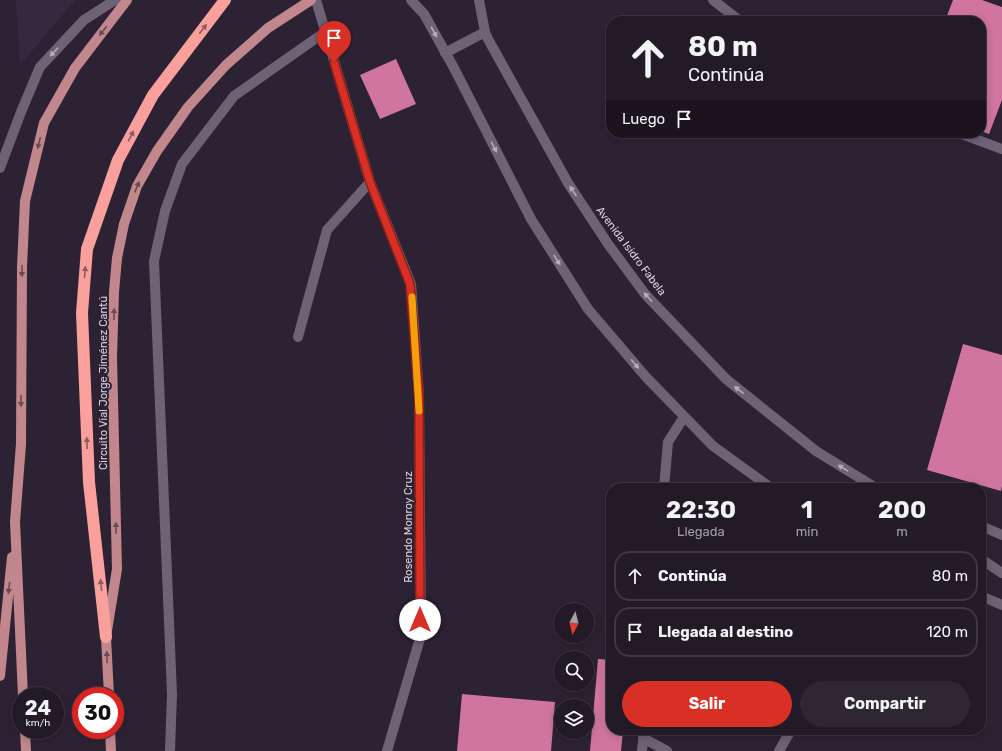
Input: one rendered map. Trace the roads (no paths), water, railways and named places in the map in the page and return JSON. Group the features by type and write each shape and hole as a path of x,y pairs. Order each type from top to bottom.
{"highway":[{"path":"106,637 89,482 82,313 88,249 118,160 153,95 225,0"}],"main road":[{"path":"0,676 21,444 22,267 25,201 44,123 75,68 127,0"},
{"name":"Circuito Vial Jorge Jiménez Cantú","path":"109,687 106,637 117,569 113,350 115,278 117,258 124,224 137,186 157,151 188,107 226,65 268,28 311,0"},
{"path":"15,522 23,687"},
{"path":"25,739 26,751"},
{"path":"110,739 111,751"}],"street":[{"path":"0,168 40,67 84,20 116,0"},
{"name":"Rosendo Monroy Cruz","path":"316,0 370,182 410,284 419,395 420,635 387,751"},
{"path":"411,0 424,14 454,68 531,219 588,309 646,377 713,446 764,483"},
{"name":"Avenida Isidro Fabela","path":"479,0 485,32 568,183 608,244 645,294 726,379 816,451 868,483"},
{"path":"713,0 734,16"},
{"path":"170,751 172,694 154,261 165,211 182,164 234,96 325,32"},
{"path":"445,53 485,32"},
{"path":"972,138 1002,149"},
{"path":"298,337 327,230 370,182"},
{"path":"664,483 668,442 684,416"},
{"path":"986,528 1002,535"},
{"path":"986,562 1002,573"},
{"path":"986,598 1002,605"},
{"path":"642,751 643,735"},
{"path":"644,735 667,751"},
{"path":"779,751 788,735"}]}
